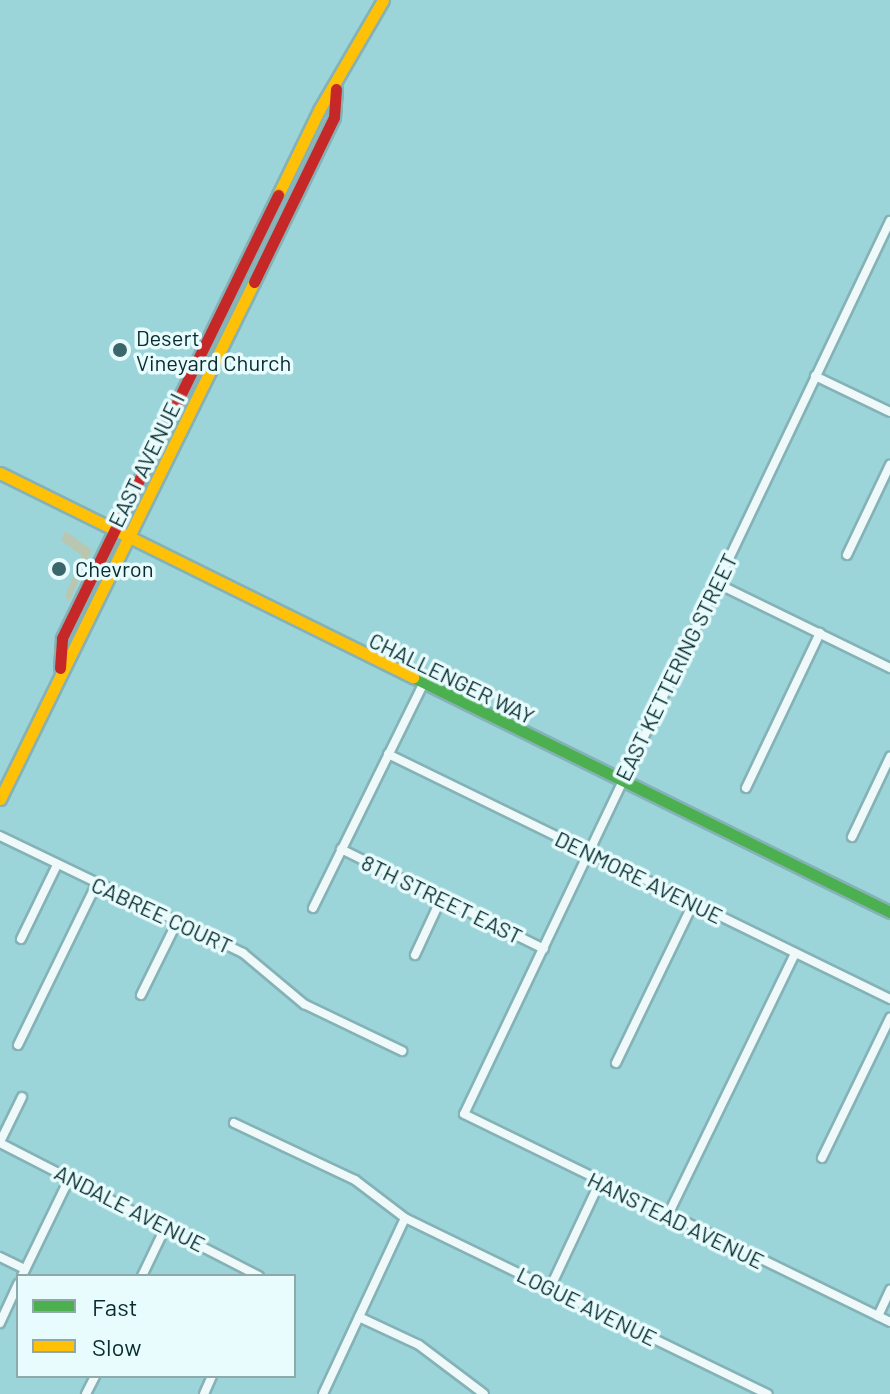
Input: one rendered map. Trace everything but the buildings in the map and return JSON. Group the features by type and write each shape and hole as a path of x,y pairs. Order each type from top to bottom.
{"main road":[{"name":"EAST AVENUE I","path":"60,668 62,638 319,110 336,89 383,0"},
{"name":"EAST AVENUE I","path":"0,799 60,668 77,648 334,117 336,89"},
{"path":"246,262 260,268"},
{"name":"CHALLENGER WAY","path":"0,473 422,686 890,912"}],"street":[{"name":"EAST KETTERING STREET","path":"464,1114 890,221"},
{"path":"815,376 890,412"},
{"path":"847,555 890,465"},
{"path":"716,583 890,668"},
{"path":"746,788 820,633"},
{"path":"313,908 422,686"},
{"name":"DENMORE AVENUE","path":"388,754 890,999"},
{"path":"852,837 890,757"},
{"name":"CABREE COURT","path":"0,836 96,885 243,953 304,1004 402,1051"},
{"name":"8TH STREET EAST","path":"341,849 544,949"},
{"path":"21,939 57,865"},
{"path":"18,1045 96,885"},
{"path":"415,955 441,899"},
{"path":"616,1063 693,904"},
{"path":"141,995 177,922"},
{"path":"668,1215 795,953"},
{"path":"822,1158 890,1018"},
{"path":"0,1142 22,1097"},
{"name":"HANSTEAD AVENUE","path":"464,1114 599,1184 890,1322"},
{"name":"LOGUE AVENUE","path":"234,1123 355,1180 405,1218 768,1394"},
{"name":"ANDALE AVENUE","path":"0,1142 257,1274"},
{"path":"0,1257 24,1272 70,1177"},
{"path":"550,1288 599,1184"},
{"path":"323,1394 405,1218"},
{"path":"143,1274 166,1226"},
{"path":"0,1323 16,1288"},
{"path":"878,1316 890,1290"},
{"path":"359,1317 419,1345 484,1394"}],"green space":[{"path":"65,531 92,550 69,602 65,596 82,556 61,540"}],"traffic: fast":[{"path":"413,677 890,912"}],"traffic: slow":[{"path":"278,195 319,110 383,0"},
{"path":"0,799 254,282"},
{"path":"0,473 413,677"}],"traffic: jam":[{"path":"254,282 334,117 336,89"},
{"path":"60,668 62,638 278,195"}],"place":[{"name":"Desert Vineyard Church","path":"120,350"},
{"name":"Chevron","path":"59,569"}]}
